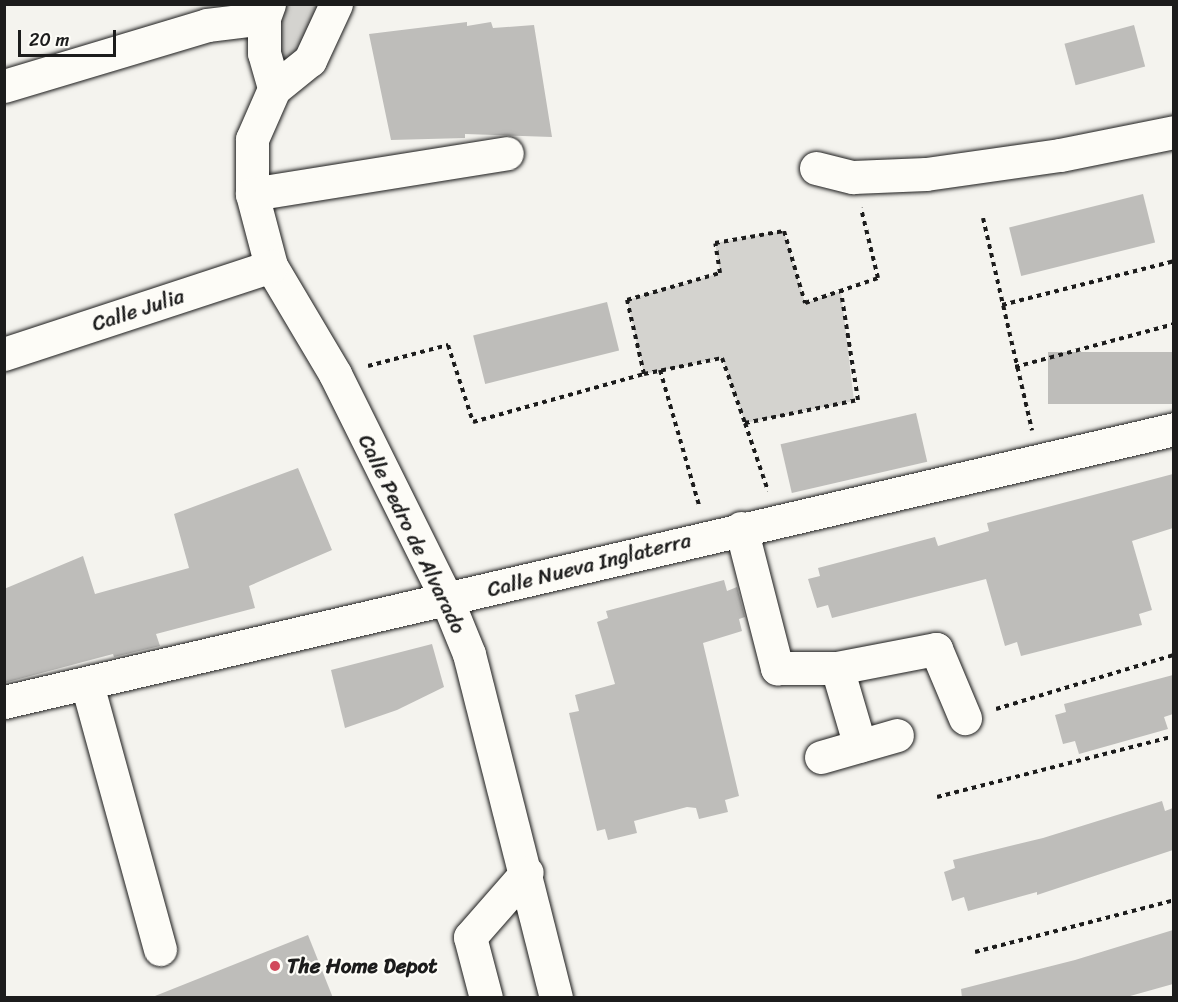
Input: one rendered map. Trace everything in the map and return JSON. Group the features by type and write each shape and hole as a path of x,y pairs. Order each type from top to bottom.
{"street":[{"name":"Calle Pedro de Alvarado","path":"336,4 310,60 273,89 252,139 252,194 271,266 335,374 447,600 469,654 526,872 556,998"},
{"path":"4,86 207,25 267,11 264,54 273,89"},
{"path":"816,168 853,177 977,168 1173,132"},
{"path":"252,194 507,153"},
{"name":"Calle Julia","path":"4,354 271,266"},
{"name":"Calle Nueva Inglaterra","path":"4,702 447,600 707,535 1173,429"},
{"path":"741,528 777,668 837,668 936,649 965,718"},
{"path":"837,668 860,746"},
{"path":"87,684 160,949"},
{"path":"821,757 897,735"},
{"path":"486,998 470,937 526,872"}],"path":[{"path":"644,374 627,300 720,273 715,243 784,231 805,303 878,278 853,177"},
{"path":"983,218 1015,367 1040,460"},
{"path":"1002,305 1173,261"},
{"path":"745,423 858,400 841,291"},
{"path":"1015,367 1173,324"},
{"path":"335,374 448,345 473,422 644,374 722,358 777,519"},
{"path":"660,370 707,535"},
{"path":"965,718 1173,655"},
{"path":"937,797 1173,736"},
{"path":"975,952 1173,900"}],"shaded area":[{"path":"274,5 323,5 304,52 276,77"},
{"path":"784,231 805,303 841,291 854,401 745,423 722,358 644,374 627,300 720,273 715,243"}],"building":[{"path":"467,22 467,26 491,22 493,28 534,25 552,137 465,134 465,138 391,140 369,34"},
{"path":"1134,25 1145,67 1076,85 1064,44"},
{"path":"1143,194 1155,243 1021,276 1009,227"},
{"path":"607,302 619,351 485,384 473,335"},
{"path":"1048,352 1173,352 1173,404 1048,404"},
{"path":"916,413 927,462 792,493 781,444"},
{"path":"298,468 332,550 249,586 255,608 156,634 160,646 114,657 113,654 4,683 4,589 83,556 95,594 189,568 174,514"},
{"path":"1173,474 1173,528 1132,541 1152,610 1139,614 1142,625 1021,656 1017,642 1005,646 986,579 832,618 828,605 817,608 808,579 820,576 818,568 935,537 938,546 989,531 987,523"},
{"path":"724,580 727,591 737,587 745,617 739,619 742,631 703,643 739,796 725,800 728,812 699,819 696,808 687,807 634,821 637,833 608,840 605,829 597,831 569,713 579,711 575,695 615,684 597,622 608,618 606,611"},
{"path":"432,644 444,687 397,710 345,728 331,670"},
{"path":"1173,675 1173,714 1164,717 1168,729 1079,754 1075,741 1063,744 1055,715 1066,712 1064,704"},
{"path":"1162,801 1165,811 1173,808 1173,850 1037,895 1037,892 968,911 964,897 952,901 944,872 955,868 953,860 1043,838"},
{"path":"1173,930 1173,984 1123,998 962,998 961,989 1075,960"},
{"name":"The Home Depot","path":"308,935 333,998 155,998 155,996"}],"place":[{"name":"The Home Depot","path":"275,966"}]}
